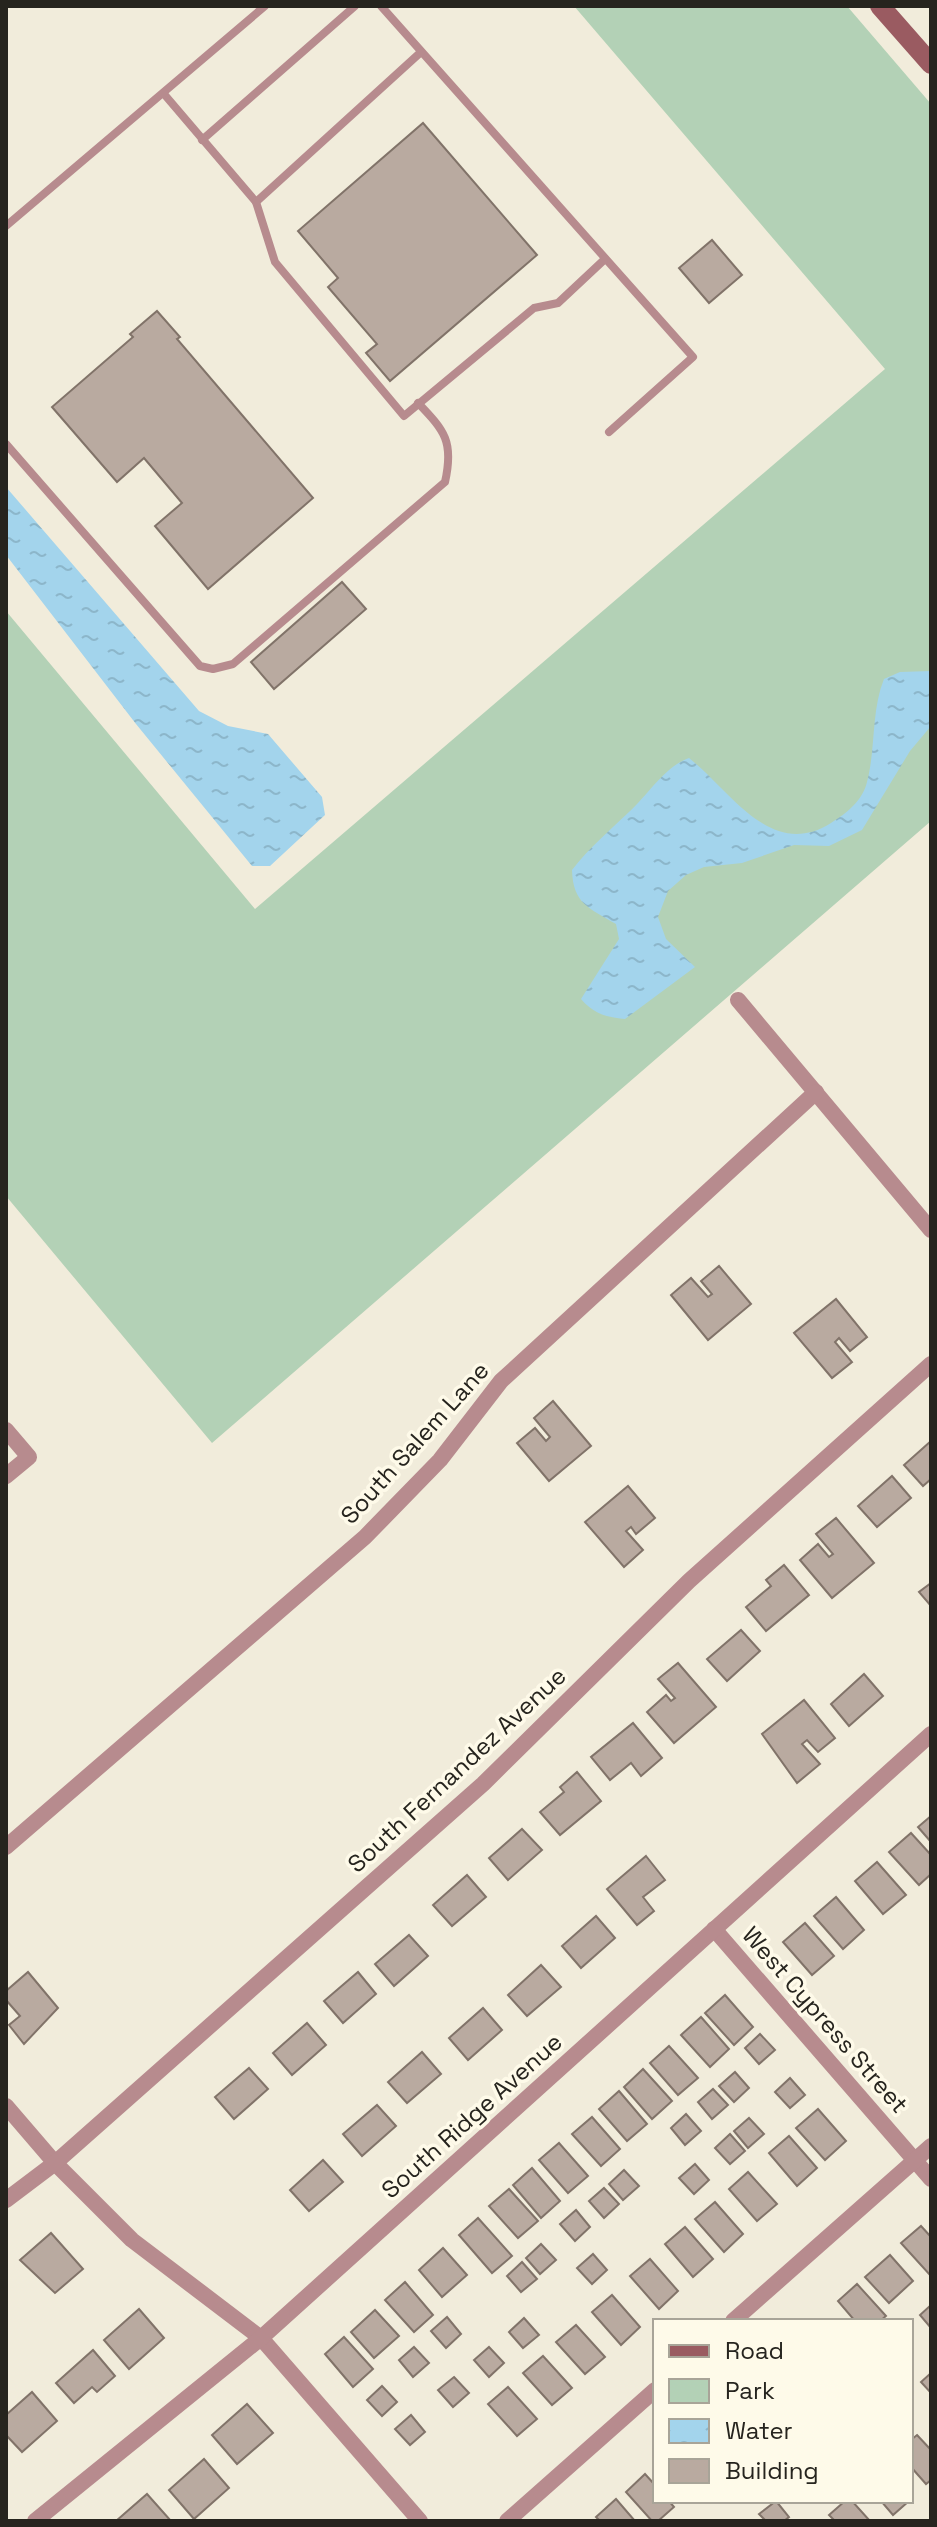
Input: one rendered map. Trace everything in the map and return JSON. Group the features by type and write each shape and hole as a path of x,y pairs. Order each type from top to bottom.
{"main road":[{"path":"880,6 931,64"}],"street":[{"path":"738,1000 931,1230"},
{"name":"South Salem Lane","path":"6,1847 365,1537 440,1460 501,1381 816,1092"},
{"name":"South Fernandez Avenue","path":"6,2200 55,2163 483,1784 689,1581 931,1364"},
{"path":"6,1430 29,1457 6,1476"},
{"name":"South Ridge Avenue","path":"35,2521 261,2338 931,1734"},
{"name":"West Cypress Street","path":"714,1929 931,2179"},
{"path":"6,2106 55,2163 132,2240 261,2338 420,2521"},
{"path":"735,2319 931,2146"},
{"path":"507,2521 653,2392"}],"lane":[{"path":"6,226 265,6"},
{"path":"202,140 355,6"},
{"path":"381,6 693,357 609,432"},
{"path":"256,202 421,52"},
{"path":"164,94 256,202 275,262 404,416 534,308 558,303 605,259"},
{"path":"6,444 200,666 213,669 233,664 445,482 451,456 442,428 418,403"}],"green space":[{"path":"574,6 847,6 931,104 931,821 212,1443 6,1196 6,611 255,909 885,369"}],"water":[{"path":"6,487 199,711 228,726 268,734 322,797 325,815 270,866 252,866 136,724 6,555"},
{"path":"931,671 931,726 910,751 862,830 829,846 794,845 742,863 704,867 686,875 668,891 658,917 666,939 695,967 625,1019 601,1014 581,999 619,939 616,924 590,909 579,898 572,870 664,774 689,758 753,817 789,834 809,832 843,815 854,806 865,789 877,704 884,679 900,672"}],"building":[{"path":"423,123 537,255 390,381 366,353 377,344 328,287 338,278 298,231"},
{"path":"712,240 742,275 709,303 679,268"},
{"path":"157,311 180,337 177,339 313,498 208,589 155,526 182,503 144,458 117,482 52,407 133,337 130,334"},
{"path":"342,582 366,609 274,689 251,662"},
{"path":"719,1266 751,1304 708,1340 671,1295 691,1278 708,1297 712,1294 701,1281"},
{"path":"836,1299 867,1337 850,1351 839,1338 835,1342 852,1362 832,1378 794,1333"},
{"path":"553,1401 591,1446 549,1481 517,1443 535,1428 546,1441 550,1437 534,1418"},
{"path":"931,1441 931,1479 923,1486 904,1465"},
{"path":"892,1476 911,1498 877,1527 858,1506"},
{"path":"628,1486 655,1518 636,1534 631,1527 626,1531 643,1550 624,1567 585,1522"},
{"path":"836,1518 874,1563 832,1598 800,1560 818,1544 829,1557 833,1554 816,1534"},
{"path":"784,1565 809,1595 766,1631 746,1607 771,1586 766,1580"},
{"path":"931,1583 931,1606 919,1592"},
{"path":"741,1630 760,1651 727,1681 707,1659"},
{"path":"678,1663 716,1707 674,1743 647,1712 666,1695 671,1701 675,1698 658,1679"},
{"path":"864,1674 883,1696 849,1726 831,1704"},
{"path":"804,1700 835,1738 818,1752 807,1740 802,1744 820,1764 797,1783 762,1734"},
{"path":"633,1723 662,1758 641,1776 631,1763 610,1780 591,1757"},
{"path":"577,1772 601,1801 560,1835 540,1812 564,1792 560,1787"},
{"path":"931,1816 931,1842 918,1827"},
{"path":"522,1829 542,1850 508,1880 489,1858"},
{"path":"911,1833 931,1855 931,1874 919,1885 889,1852"},
{"path":"646,1856 665,1880 643,1897 654,1911 637,1925 607,1889"},
{"path":"877,1862 906,1895 883,1914 855,1881"},
{"path":"467,1875 486,1897 452,1926 433,1905"},
{"path":"836,1897 864,1930 843,1949 814,1916"},
{"path":"596,1916 615,1938 581,1968 562,1946"},
{"path":"805,1923 834,1956 812,1975 783,1942"},
{"path":"409,1935 428,1956 394,1986 375,1964"},
{"path":"541,1965 561,1987 527,2016 508,1995"},
{"path":"28,1972 58,2008 24,2044 9,2025 20,2016 6,2000 6,1991"},
{"path":"358,1972 376,1994 343,2023 324,2001"},
{"path":"725,1995 753,2027 734,2045 705,2013"},
{"path":"483,2008 502,2030 468,2060 449,2038"},
{"path":"701,2017 729,2049 710,2067 681,2035"},
{"path":"307,2023 326,2045 292,2075 273,2053"},
{"path":"760,2034 775,2050 759,2064 745,2048"},
{"path":"669,2046 698,2078 678,2095 650,2063"},
{"path":"422,2052 441,2074 407,2103 388,2082"},
{"path":"249,2068 268,2089 234,2119 215,2097"},
{"path":"643,2069 672,2101 652,2119 624,2087"},
{"path":"735,2072 749,2088 734,2102 719,2086"},
{"path":"790,2078 805,2095 790,2108 775,2092"},
{"path":"713,2089 728,2105 712,2119 698,2102"},
{"path":"619,2091 647,2124 627,2141 599,2109"},
{"path":"377,2105 396,2126 362,2156 343,2134"},
{"path":"818,2109 846,2141 825,2160 796,2128"},
{"path":"686,2114 701,2131 685,2145 671,2128"},
{"path":"592,2117 620,2149 601,2166 572,2134"},
{"path":"749,2118 764,2134 748,2148 734,2131"},
{"path":"730,2134 745,2151 730,2164 715,2148"},
{"path":"789,2136 817,2168 797,2186 769,2153"},
{"path":"559,2143 588,2176 568,2193 539,2160"},
{"path":"323,2160 343,2182 309,2211 290,2190"},
{"path":"695,2164 709,2180 694,2194 679,2178"},
{"path":"532,2168 560,2201 541,2218 513,2185"},
{"path":"624,2170 639,2186 623,2200 609,2184"},
{"path":"748,2172 777,2204 757,2221 729,2189"},
{"path":"604,2188 619,2204 604,2218 589,2201"},
{"path":"509,2189 538,2221 518,2238 489,2206"},
{"path":"715,2202 743,2234 724,2252 695,2219"},
{"path":"576,2210 590,2227 575,2241 560,2224"},
{"path":"478,2218 512,2256 492,2273 459,2235"},
{"path":"921,2226 931,2237 930,2275 901,2243"},
{"path":"685,2227 713,2259 693,2277 665,2244"},
{"path":"51,2233 83,2269 55,2293 20,2260"},
{"path":"541,2244 556,2260 540,2274 526,2258"},
{"path":"443,2248 467,2275 442,2297 419,2270"},
{"path":"593,2254 607,2270 592,2284 577,2268"},
{"path":"890,2255 913,2281 889,2303 865,2277"},
{"path":"650,2259 678,2291 659,2309 630,2276"},
{"path":"522,2262 537,2279 521,2292 507,2276"},
{"path":"405,2282 433,2315 414,2332 385,2300"},
{"path":"857,2284 886,2316 882,2319 853,2319 838,2301"},
{"path":"612,2295 640,2327 621,2345 592,2312"},
{"path":"931,2305 931,2328 920,2315"},
{"path":"139,2309 164,2338 129,2369 104,2340"},
{"path":"375,2310 399,2336 374,2358 351,2332"},
{"path":"447,2317 461,2334 446,2348 431,2331"},
{"path":"524,2318 539,2335 523,2348 509,2332"},
{"path":"576,2325 605,2357 585,2374 556,2342"},
{"path":"344,2337 373,2369 353,2387 325,2354"},
{"path":"414,2347 429,2363 413,2377 399,2360"},
{"path":"489,2347 504,2363 489,2377 474,2360"},
{"path":"93,2350 115,2376 97,2392 92,2387 74,2403 56,2383"},
{"path":"543,2356 572,2388 552,2405 523,2373"},
{"path":"931,2373 931,2393 921,2382"},
{"path":"454,2377 469,2393 453,2407 438,2390"},
{"path":"382,2386 397,2402 382,2416 367,2400"},
{"path":"508,2387 537,2419 517,2436 488,2404"},
{"path":"32,2392 57,2421 22,2452 6,2435 6,2415"},
{"path":"247,2404 273,2433 237,2464 212,2435"},
{"path":"411,2415 425,2432 410,2445 395,2429"},
{"path":"917,2435 931,2450 931,2480 926,2484 913,2469 913,2438"},
{"path":"204,2459 229,2488 194,2519 169,2490"},
{"path":"645,2474 653,2483 653,2503 671,2503 674,2507 658,2521 652,2521 626,2492"},
{"path":"147,2494 171,2521 116,2521"},
{"path":"616,2499 635,2521 600,2521 596,2517"},
{"path":"778,2503 789,2517 784,2521 766,2521 759,2514"},
{"path":"843,2503 854,2503 870,2521 835,2521 829,2515"},
{"path":"883,2503 907,2503 893,2515"}]}
